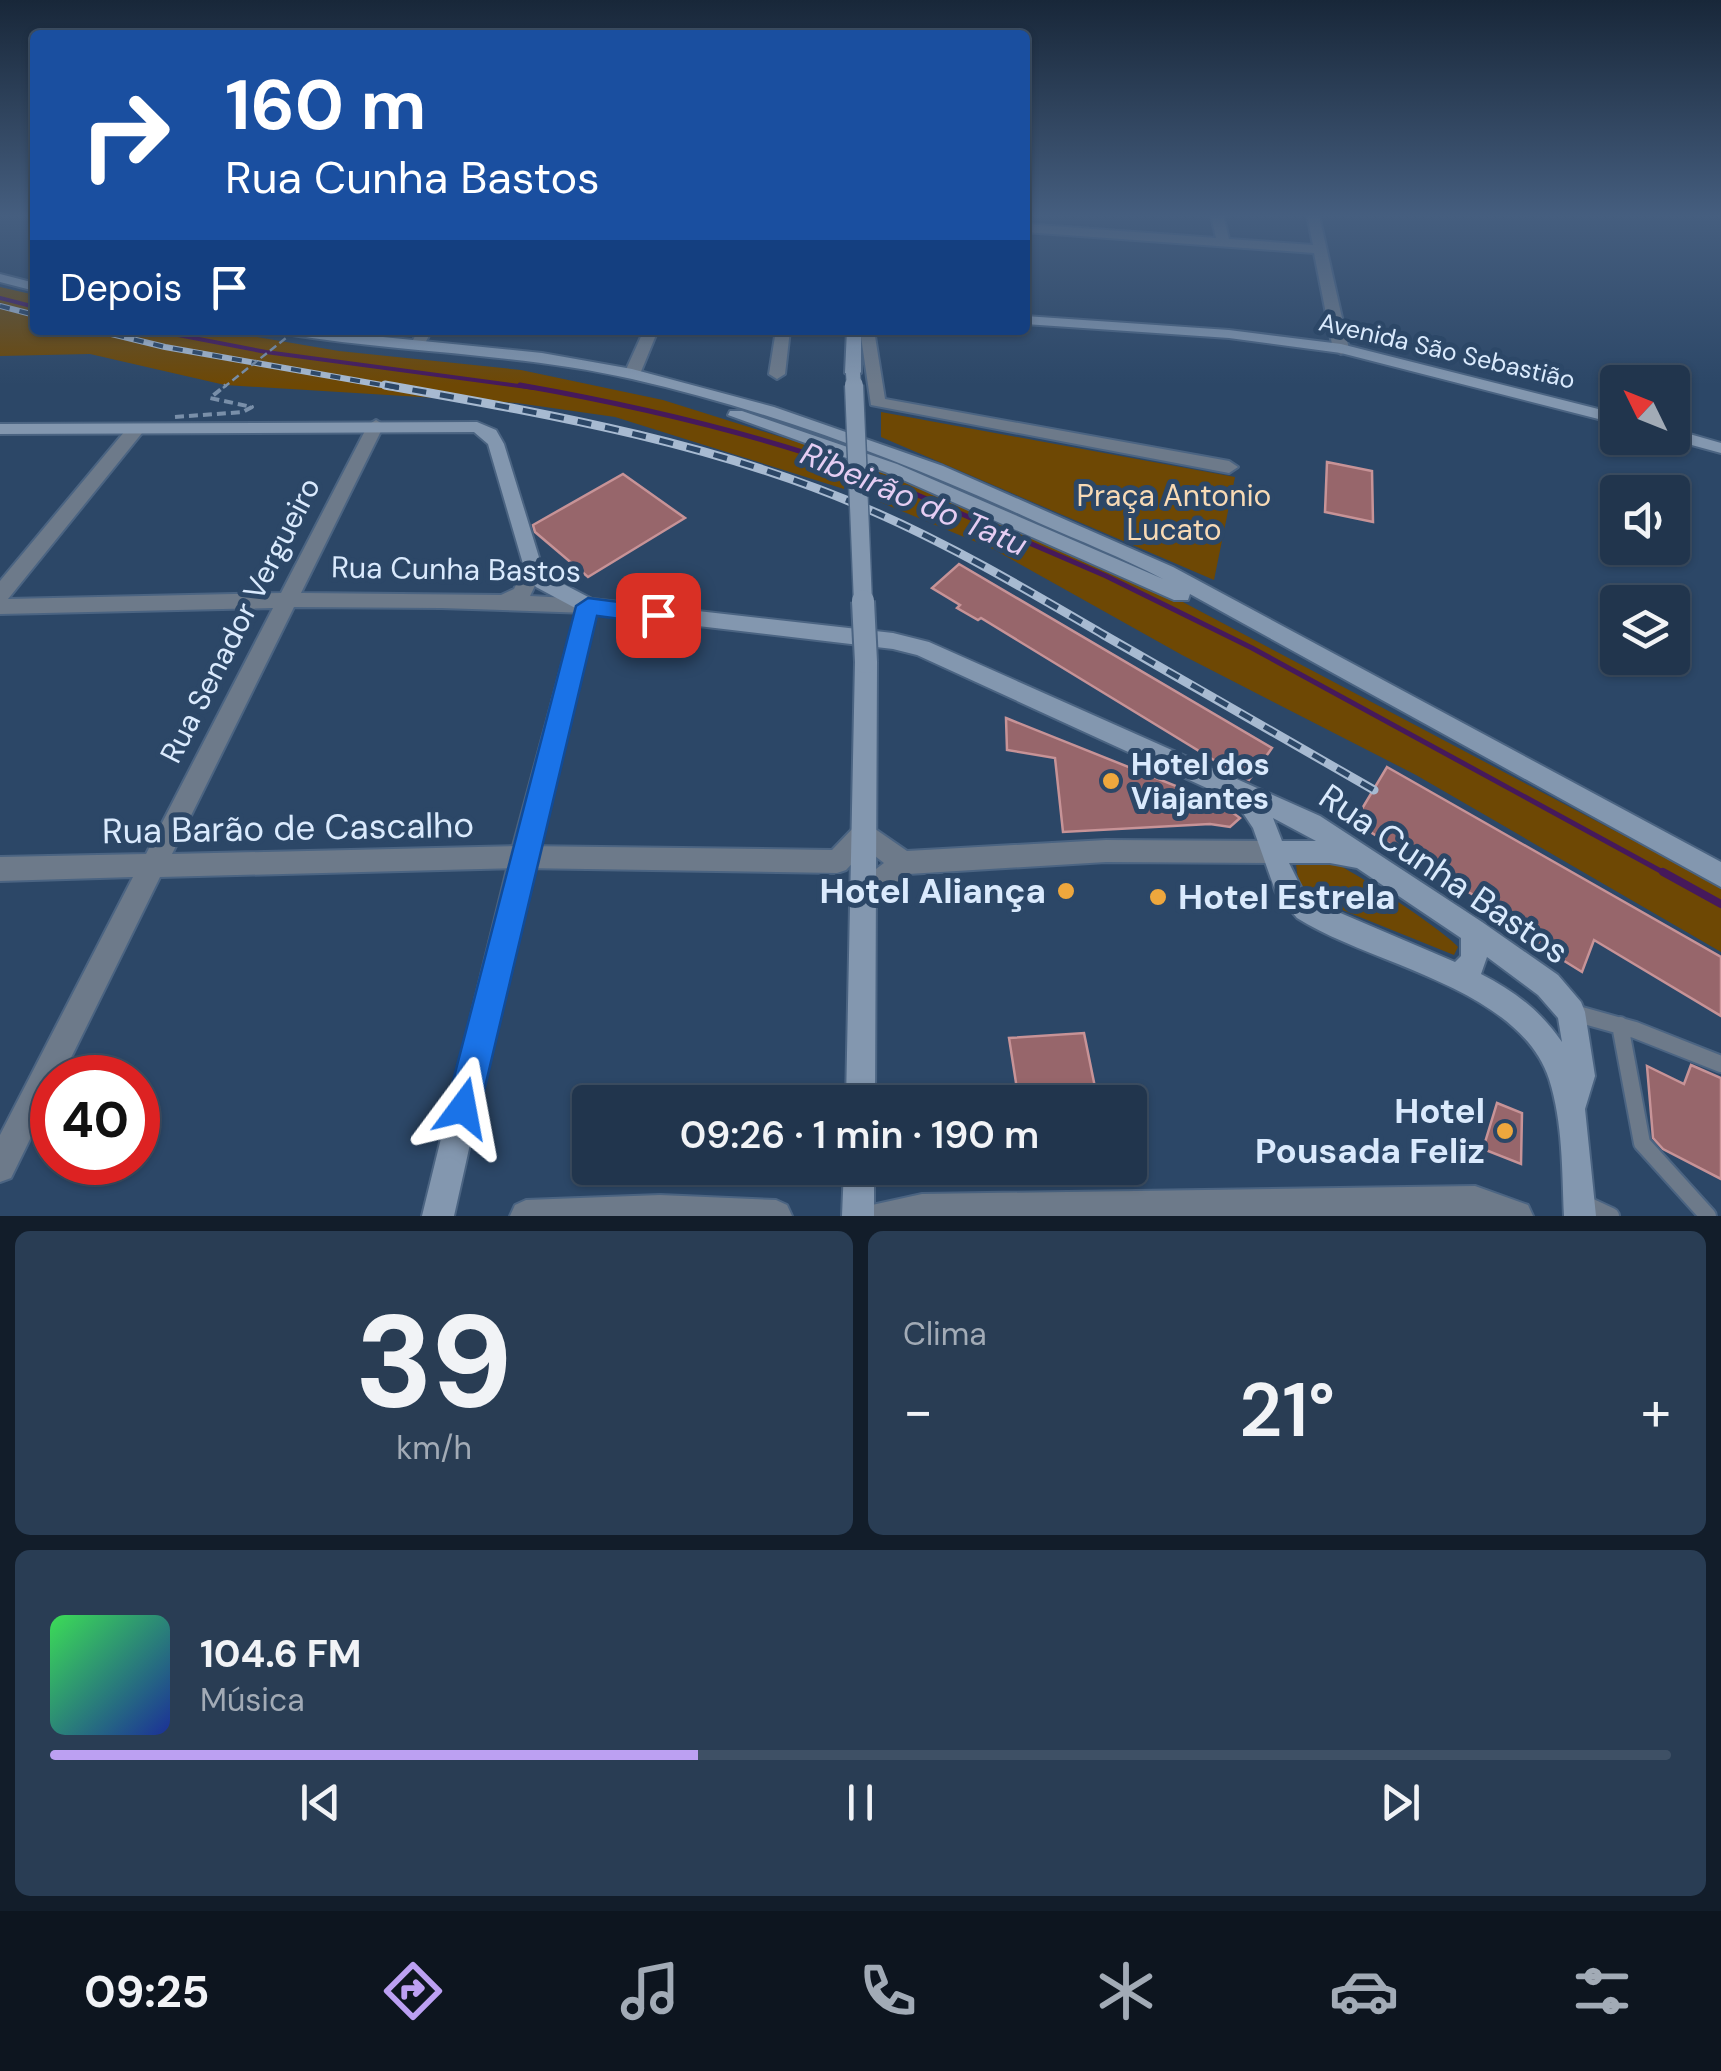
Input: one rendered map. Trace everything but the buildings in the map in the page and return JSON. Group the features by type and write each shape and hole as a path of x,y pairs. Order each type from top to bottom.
{"main road":[{"path":"0,278 30,285"},
{"name":"Avenida São Sebastião","path":"1030,320 1229,334 1341,349 1600,414"},
{"path":"316,335 418,342 632,374 768,410 846,436 1054,519 1234,608 1721,874"},
{"path":"854,335 866,662 860,1085"},
{"path":"418,342 686,400 891,468 1161,584 1464,737"},
{"path":"577,374 615,378 632,374"},
{"path":"0,429 461,425 490,434 533,569 543,582 588,606 522,858 438,1216"},
{"path":"1690,439 1721,448"},
{"name":"Rua Cunha Bastos","path":"588,606 877,639 922,648 1311,824 1473,930 1548,985 1570,1012 1581,1076 1572,1105"},
{"name":"Rua Cunha Bastos","path":"1236,792 1250,802 1268,830 1280,880 1303,908 1456,978 1516,1010 1537,1028 1572,1105 1580,1208"},
{"path":"1272,852 1330,852 1369,862"},
{"path":"1456,978 1469,972 1475,960 1473,930"},
{"path":"858,1216 859,1185"}],"street":[{"path":"1325,272 1341,349"},
{"path":"632,374 649,335"},
{"path":"778,374 782,335"},
{"path":"868,335 878,402 1229,467"},
{"name":"Rua Senador Vergueiro","path":"0,1166 376,425"},
{"path":"0,595 136,429"},
{"path":"505,601 520,594 533,569"},
{"name":"Rua Cunha Bastos","path":"0,607 289,600 505,601 588,606"},
{"path":"865,834 903,863"},
{"name":"Rua Barão de Cascalho","path":"0,869 522,858 836,862 865,834"},
{"path":"864,892 903,863 1106,851 1272,852"},
{"path":"883,1216 922,1210 1475,1202 1516,1216"},
{"path":"526,1216 660,1211 776,1216"}],"lane":[{"path":"1570,1012 1627,1028 1721,1064"},
{"path":"1627,1028 1642,1143 1708,1216"},
{"path":"1580,1208 1611,1216"}],"path":[{"path":"176,418 244,412 252,406 210,398 290,335"}],"green space":[{"path":"0,287 30,294 30,335 245,335 339,351 521,370 663,400 845,457 844,489 615,417 517,403 225,385 90,354 0,356"},
{"name":"Praça Antonio Lucato","path":"881,412 1235,477 1214,580 881,437"},
{"path":"879,468 1181,601 1721,887 1721,952 1416,775 1182,655 993,549 880,502"},
{"path":"1304,857 1328,860 1396,900 1450,939 1458,947 1454,955 1310,897 1298,880 1296,864"}],"waterway":[{"name":"Ribeirão do Tatu","path":"0,298 30,306"},
{"name":"Ribeirão do Tatu","path":"178,335 266,352 534,388"},
{"name":"Ribeirão do Tatu","path":"520,385 689,420 854,469"},
{"name":"Ribeirão do Tatu","path":"864,472 1106,576 1252,648 1668,875"},
{"name":"Ribeirão do Tatu","path":"1663,872 1721,904"}],"railway":[{"path":"0,306 30,314"},
{"path":"116,335 399,388"},
{"path":"385,385 631,433 753,466 870,510 988,569 1374,790"}],"place":[{"name":"Hotel dos Viajantes","path":"1111,781"},
{"name":"Hotel Aliança","path":"1066,891"},
{"name":"Hotel Estrela","path":"1158,897"},
{"name":"Hotel Pousada Feliz","path":"1505,1131"}],"route":[{"path":"463,1108 522,858 588,606 658,615"}]}
